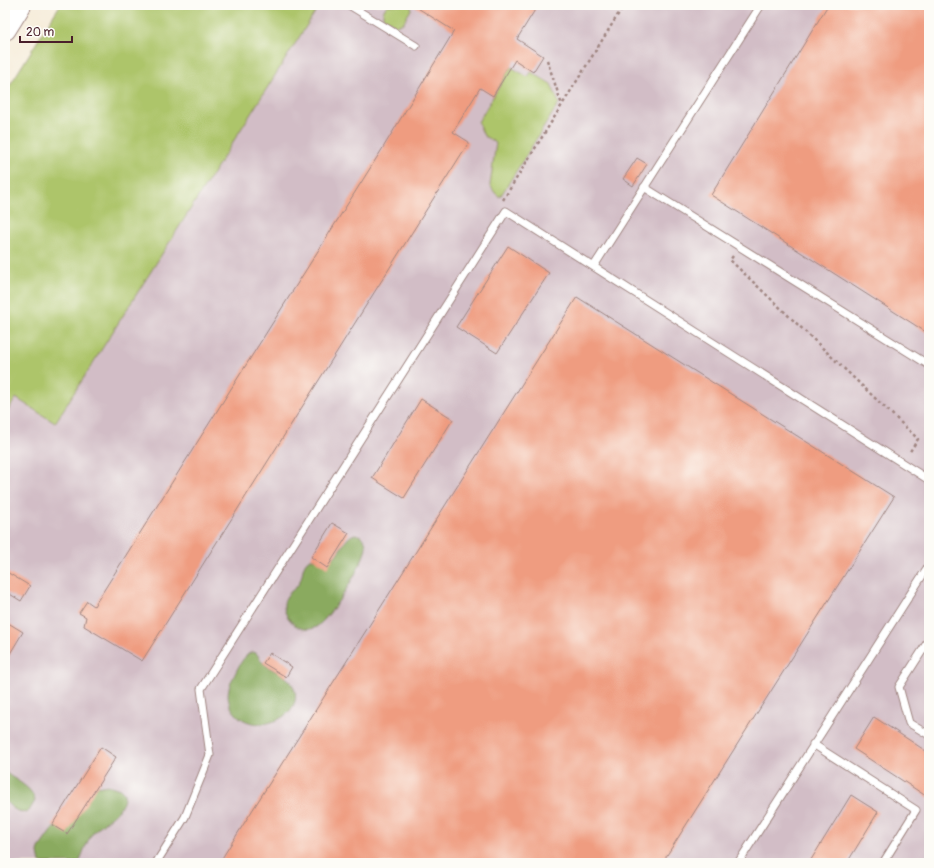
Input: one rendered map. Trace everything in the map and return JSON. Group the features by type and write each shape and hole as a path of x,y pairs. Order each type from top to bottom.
{"main road":[{"path":"5,29 20,5"}],"lane":[{"path":"349,5 416,46"},
{"path":"594,266 761,5"},
{"path":"644,187 929,365"},
{"path":"156,863 185,817 210,755 201,689 506,211 929,480"},
{"path":"738,863 929,565"},
{"path":"929,640 900,687 909,723 929,735"},
{"path":"813,744 916,810 883,863"}],"path":[{"path":"506,211 499,206 624,5"},
{"path":"547,60 562,105"},
{"path":"739,246 730,260 918,440 902,463"}],"shaded area":[{"path":"317,5 929,5 929,863 5,863 5,415 16,398 55,422 319,6"}],"green space":[{"path":"60,5 319,6 55,423 16,398 5,415 5,93"},
{"path":"387,5 408,5 412,8 403,23 396,26 383,17 383,12"},
{"path":"511,67 528,77 531,72 551,84 559,103 500,197 495,193 490,185 496,143 484,136 478,122"},
{"path":"355,534 364,538 366,544 365,552 355,575 330,613 322,622 312,629 302,629 298,627 288,617 284,609 284,605 287,596 301,580 305,564 310,559 331,560 348,538"},
{"path":"252,652 256,653 266,666 283,675 292,684 296,696 293,706 286,715 276,721 264,724 251,723 240,717 229,703 228,692 231,682 243,659"},
{"path":"5,772 28,788 34,796 35,801 29,811 18,811 5,801"},
{"path":"108,785 120,789 124,793 122,805 92,834 86,844 79,863 40,863 38,853 39,848 51,831 90,788"}],"building":[{"path":"413,5 538,5 517,39 543,56 533,72 515,60 493,96 480,88 453,132 469,142 142,661 84,626 86,617 79,613 87,601 94,606 381,151 454,31"},
{"path":"828,5 929,5 929,334 711,195"},
{"path":"637,158 647,164 633,186 623,179"},
{"path":"508,246 549,273 497,353 456,327"},
{"path":"577,297 894,497 662,863 219,863"},
{"path":"421,399 453,419 404,498 372,478"},
{"path":"332,523 349,533 327,568 311,557"},
{"path":"5,571 30,586 21,601 5,591"},
{"path":"5,621 23,632 5,662"},
{"path":"270,653 292,667 286,677 263,663"},
{"path":"874,717 929,753 929,798 854,749"},
{"path":"101,747 116,757 67,834 52,825"},
{"path":"851,795 878,812 847,863 809,863"}]}
